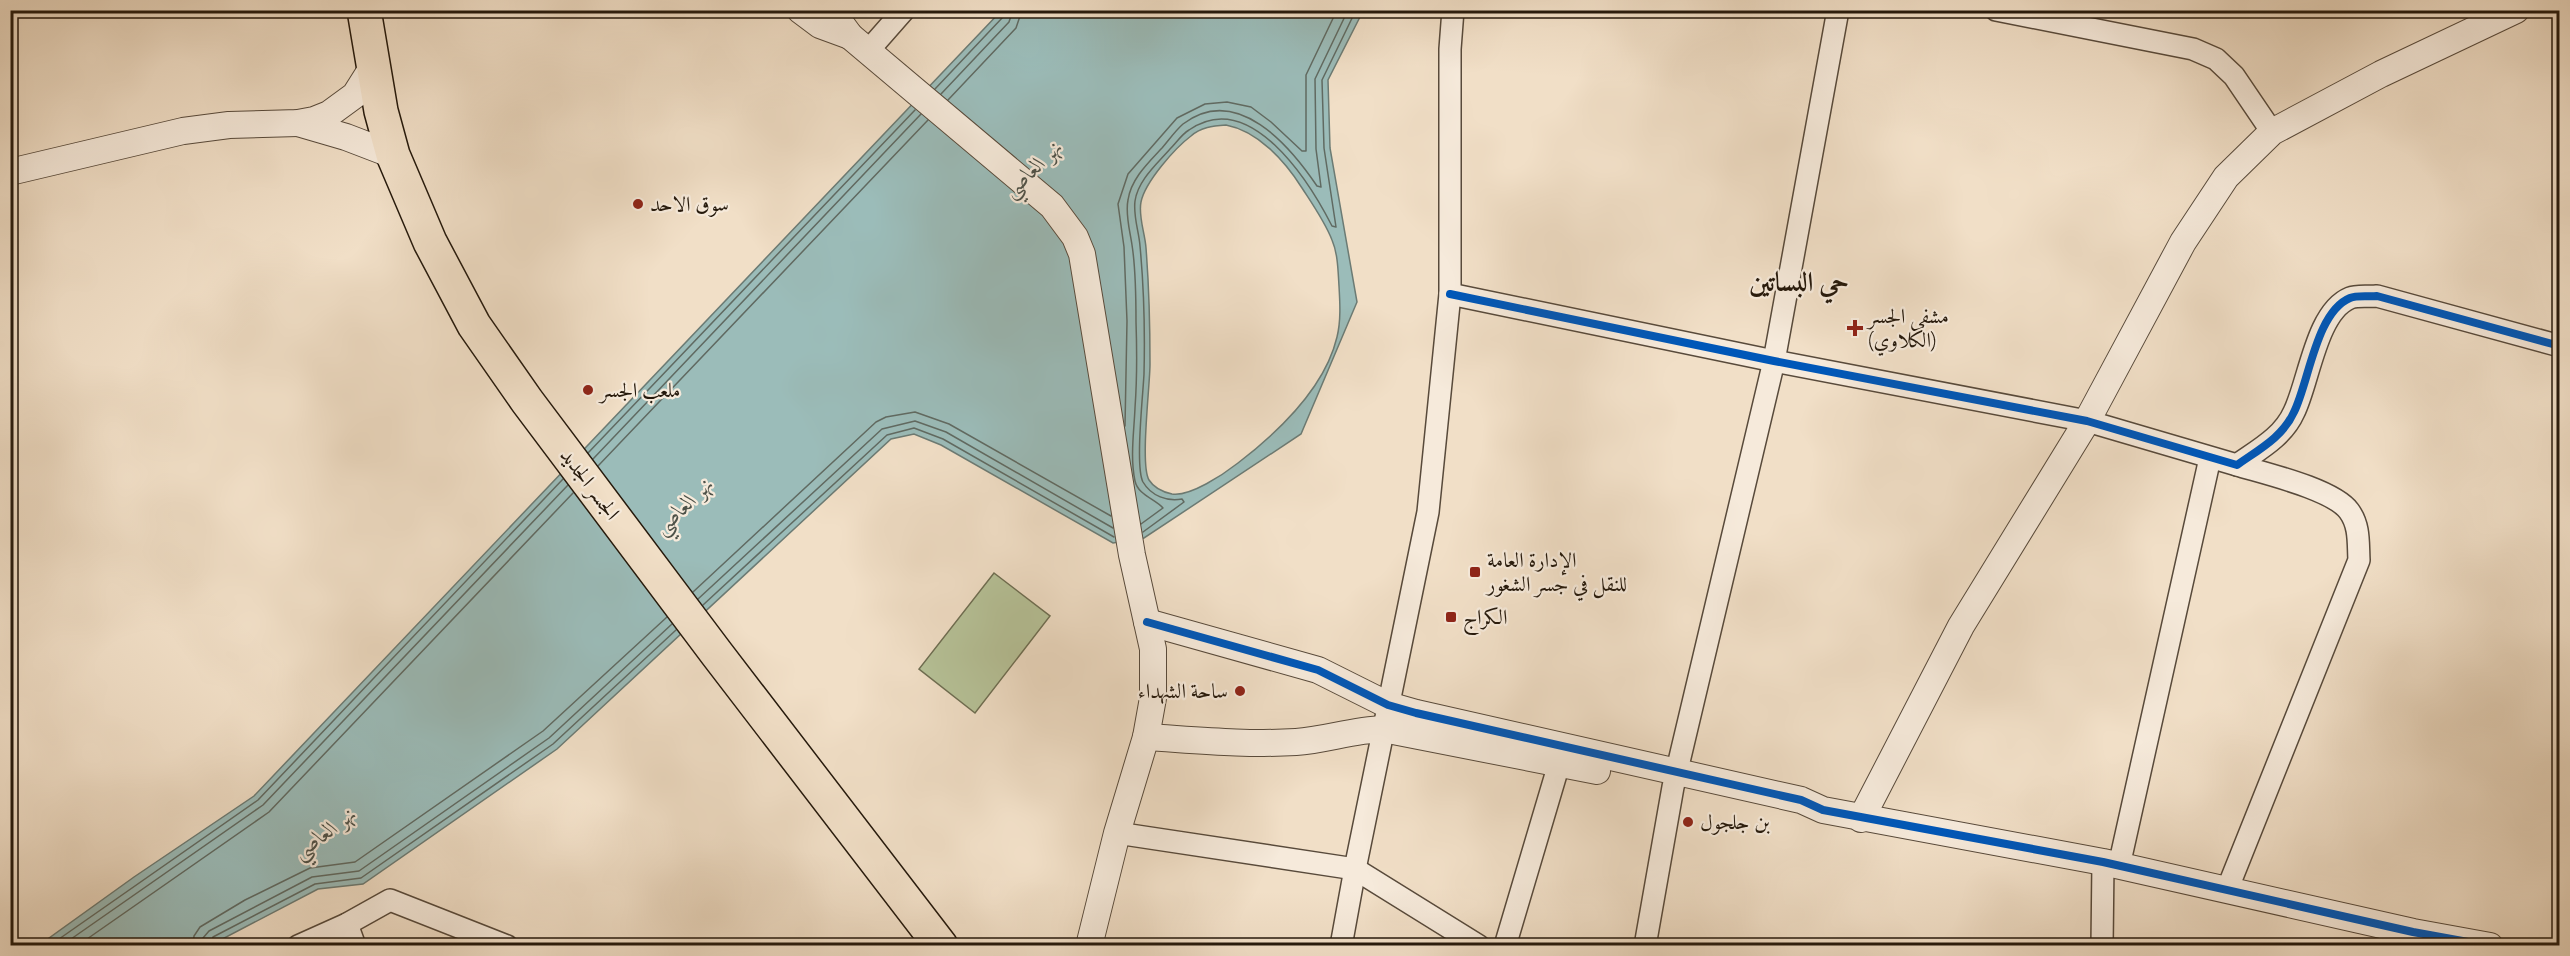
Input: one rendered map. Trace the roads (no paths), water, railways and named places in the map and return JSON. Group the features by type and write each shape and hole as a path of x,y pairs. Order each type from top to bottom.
{"main road":[{"name":"الجسر الجديد","path":"364,10 372,68 393,155 451,284 474,326 527,401 717,654 941,945"}],"street":[{"path":"800,10 820,25 859,44"},
{"path":"831,10 859,44 1052,206 1075,237 1086,273 1132,555 1153,649 1153,688 1146,737 1117,833 1089,945"},
{"path":"859,44 904,10"},
{"path":"1341,945 1354,869 1428,512 1450,294 1450,49 1453,10"},
{"path":"1645,945 1675,779 1774,361 1838,10"},
{"path":"1996,10 2193,49 2216,59 2234,76 2272,132"},
{"path":"1861,819 1961,626 2087,421 2183,242 2226,177 2272,132 2381,74 2516,10"},
{"path":"10,172 183,131 228,125 298,123 314,120 343,106 355,95 372,68"},
{"path":"298,123 346,137 393,155"},
{"path":"1450,294 1774,361 2087,421 2320,491 2348,509 2358,530 2359,560 2227,890"},
{"path":"2237,465 2280,434 2294,413 2322,332 2332,311 2350,298 2378,296 2559,346"},
{"path":"2102,945 2111,864 2210,458"},
{"path":"1147,622 1318,670 1385,717 1559,764 1675,779 1801,800 1823,810 1861,819 2111,864 2413,932 2490,945"},
{"path":"1146,737 1287,742 1324,739 1353,731 1385,717 1416,713 1675,779"},
{"path":"1505,945 1559,764"},
{"path":"1117,833 1354,869 1479,945"},
{"path":"298,945 347,924 390,900 507,945"},
{"path":"347,924 355,945"}],"water":[{"name":"نهر العاصي","path":"1001,11 1363,11 1328,80 1330,148 1357,302 1301,434 1144,538 1113,543 941,445 914,434 891,439 557,749 363,884 318,889 211,945 38,946 134,877 254,796","holes":["1226,125 1238,128 1260,140 1279,158 1295,178 1326,227 1334,245 1337,263 1340,305 1337,337 1331,356 1311,391 1298,408 1268,438 1232,468 1216,478 1188,492 1172,494 1153,485 1146,472 1150,320 1147,262 1140,213 1141,202 1148,185 1184,141 1203,129"]}],"place":[{"name":"سوق الاحد","path":"638,204"},
{"name":"مشفى الجسر (الكلاوي)","path":"1855,328"},
{"name":"ملعب الجسر","path":"588,390"},
{"name":"الإدارة العامة للنقل في جسر الشغور","path":"1475,572"},
{"name":"الكراج","path":"1451,617"},
{"name":"ساحة الشهداء","path":"1240,691"},
{"name":"بن جلجول","path":"1688,822"}],"district":[{"name":"حي البساتين","path":"1799,282"}]}
